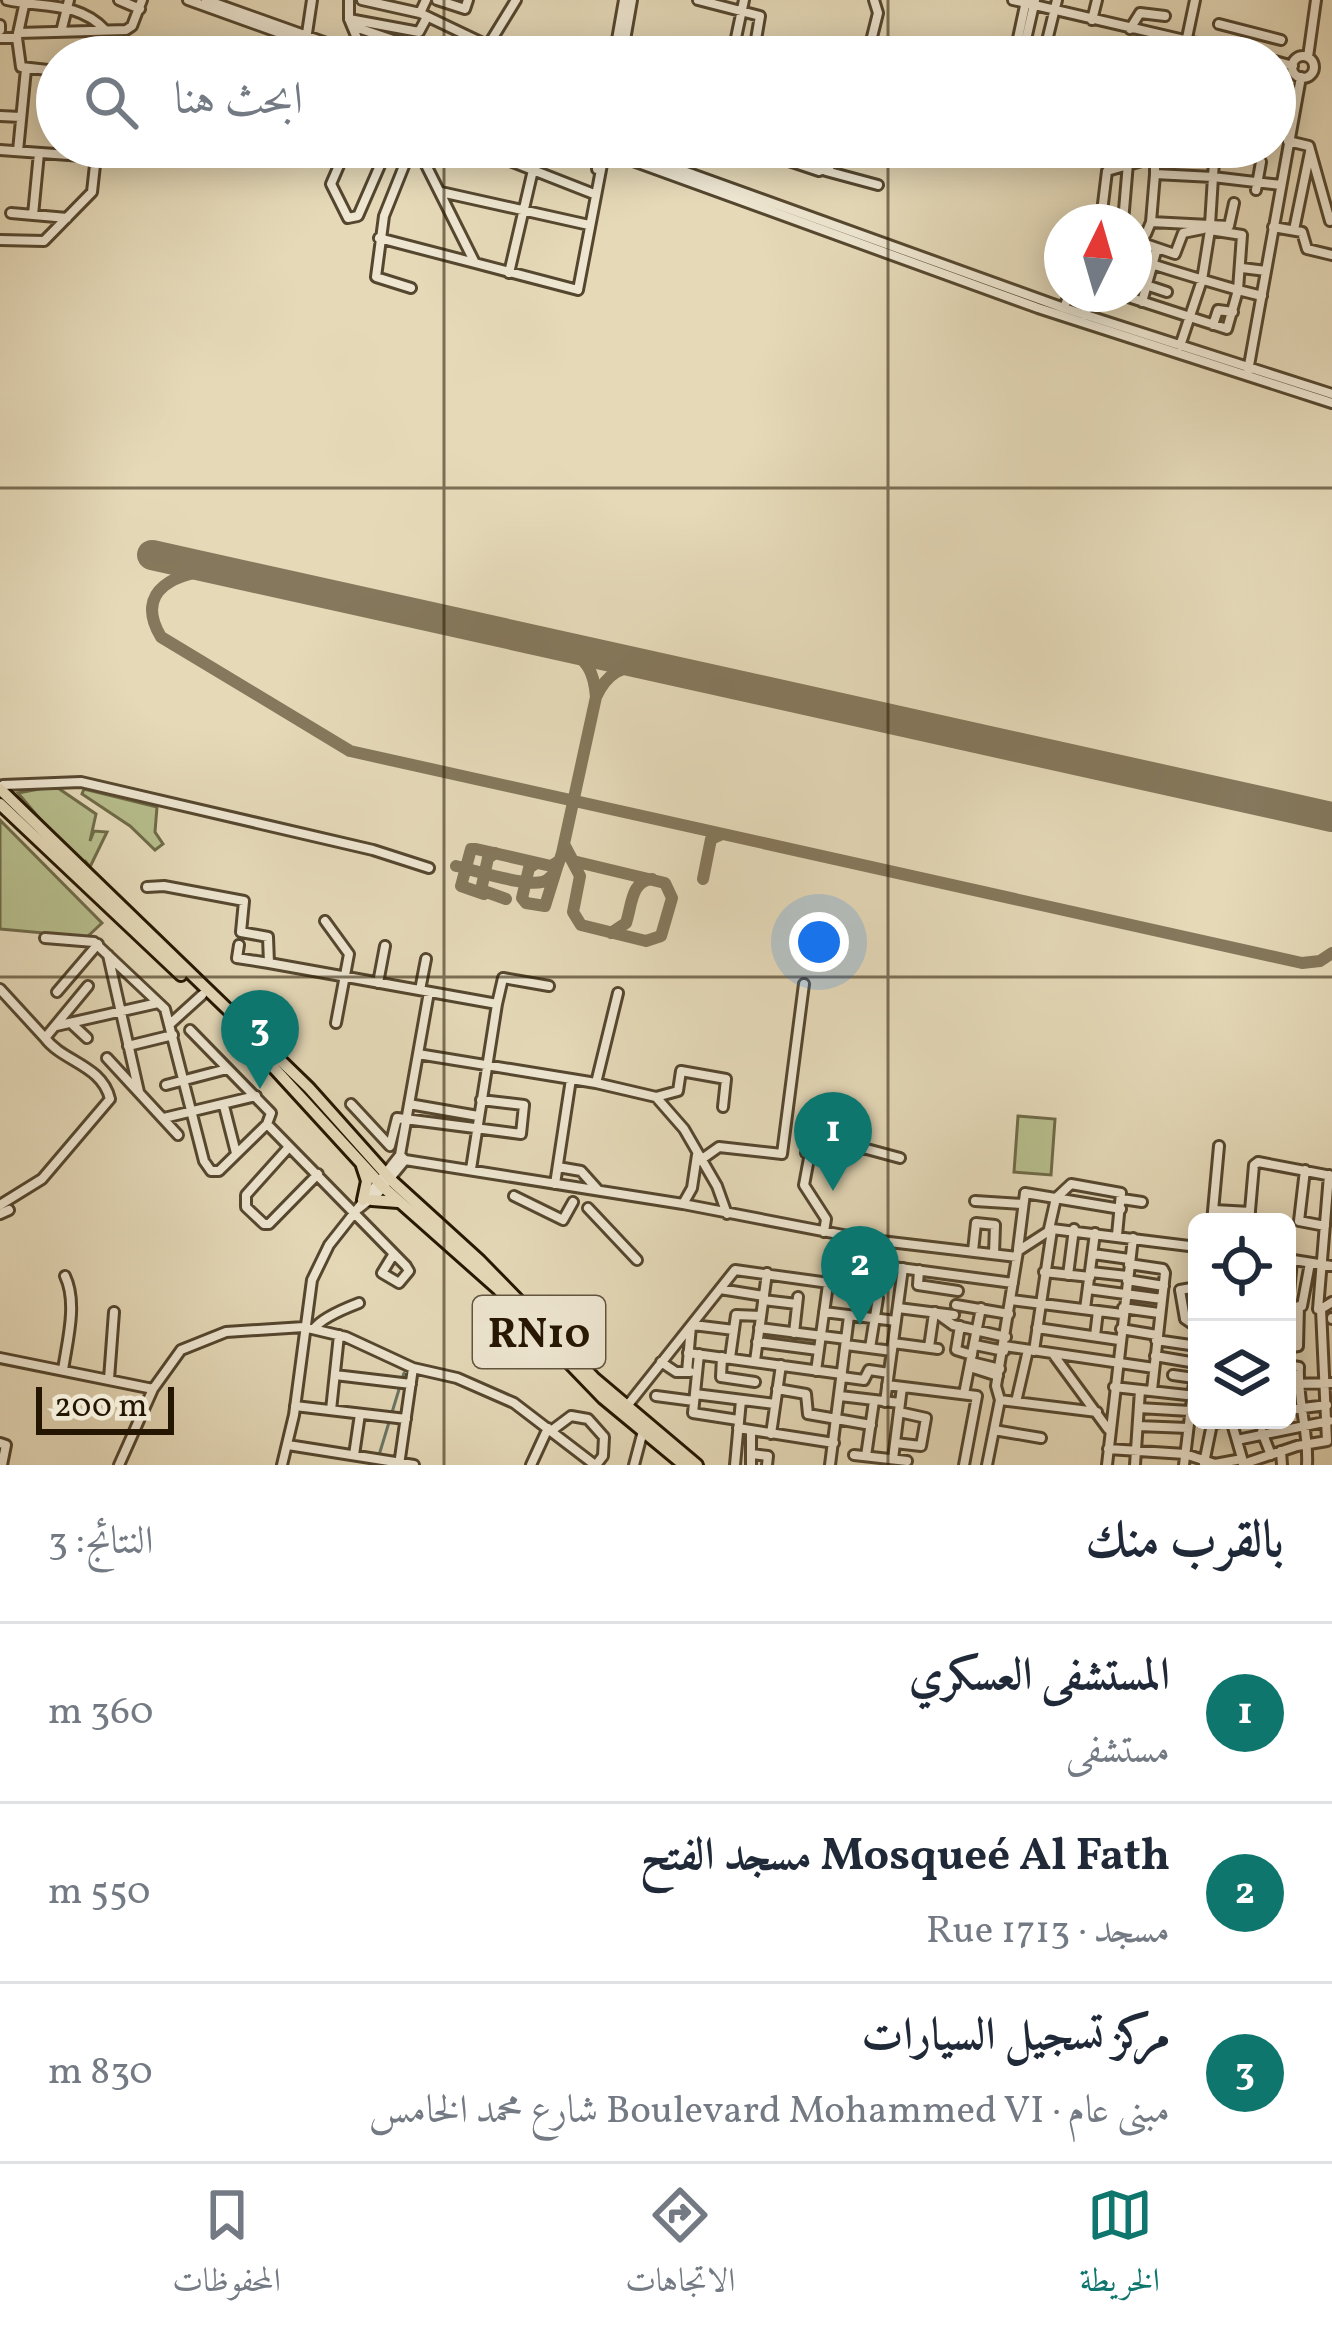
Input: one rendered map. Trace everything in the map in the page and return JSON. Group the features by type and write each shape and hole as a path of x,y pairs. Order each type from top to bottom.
{"main road":[{"name":"RN10","path":"3,796 305,1098 361,1163 480,1261 606,1395 626,1407 684,1465"},
{"name":"RN10","path":"3,796 309,1088 399,1202 498,1288 606,1395 697,1465"},
{"path":"361,1163 367,1181 362,1205 399,1202"}],"street":[{"path":"7,0 68,4 105,29"},
{"path":"0,31 18,36 130,28 141,4 119,0"},
{"path":"188,0 212,3 298,36"},
{"path":"306,36 312,0"},
{"path":"349,0 356,36"},
{"path":"362,0 389,3 469,36"},
{"path":"350,22 419,32 425,0"},
{"path":"437,0 466,9 468,0"},
{"path":"493,36 515,0"},
{"path":"622,36 628,0"},
{"path":"698,0 743,5 761,18"},
{"path":"757,36 764,0"},
{"path":"872,36 878,13 874,0"},
{"path":"1013,0 1056,5 1092,20 1163,36"},
{"path":"1092,20 1097,0"},
{"path":"1187,36 1195,0"},
{"path":"1296,63 1305,57 1314,0"},
{"path":"24,2 19,65 36,70"},
{"path":"443,24 448,2"},
{"path":"1022,36 1030,2"},
{"path":"62,32 68,4"},
{"path":"736,36 743,5"},
{"path":"1048,36 1056,5"},
{"path":"1130,29 1139,13 1165,16"},
{"path":"350,22 387,36"},
{"path":"1219,24 1265,36"},
{"path":"1240,36 1241,30"},
{"path":"1301,77 1313,72 1313,63 1305,57"},
{"path":"18,151 26,69"},
{"path":"1296,71 1301,77"},
{"path":"1296,102 1301,77"},
{"path":"0,116 21,117"},
{"path":"1296,143 1308,145 1311,151 1330,220"},
{"path":"0,150 36,153"},
{"path":"1294,230 1311,151"},
{"path":"33,214 38,168"},
{"path":"0,240 42,242 92,192 95,168"},
{"path":"337,168 331,184 348,218 353,219 378,168"},
{"path":"404,168 379,238 376,278 411,288"},
{"path":"428,168 475,263"},
{"path":"528,168 594,194"},
{"path":"379,238 578,290 599,168"},
{"path":"652,168 1038,308 1332,403"},
{"path":"655,168 1044,301"},
{"path":"816,168 878,184"},
{"path":"1102,204 1104,178 1115,168"},
{"path":"1122,204 1127,168"},
{"path":"1152,210 1155,168"},
{"path":"1180,346 1202,280 1214,168"},
{"path":"1257,185 1260,168"},
{"path":"1247,374 1284,168"},
{"path":"509,273 533,170"},
{"path":"1155,174 1281,184"},
{"path":"441,192 589,226"},
{"path":"1152,246 1176,254 1185,231 1232,224 1234,203"},
{"path":"11,213 68,218"},
{"path":"1152,222 1242,235 1242,268 1229,329 1152,305"},
{"path":"1274,227 1303,233 1307,249 1332,255"},
{"path":"1157,248 1152,264 1262,296"},
{"path":"1242,268 1265,271"},
{"path":"1152,288 1167,292"},
{"path":"1214,325 1218,310 1233,312"},
{"path":"1076,312 1247,374 1332,394"},
{"path":"23,784 3,796 3,785 23,784 81,782 373,850 429,868"},
{"path":"147,887 244,901 241,932 268,937 269,963"},
{"path":"325,921 349,954 337,1023"},
{"path":"45,938 98,944 160,1003 172,1030 204,1161 211,1172 219,1172 267,1124 271,1113 190,1030"},
{"path":"57,992 98,944"},
{"path":"238,945 237,958 497,1004"},
{"path":"378,983 385,946"},
{"path":"107,954 139,1092"},
{"path":"282,1465 316,1267 403,1157 426,958"},
{"path":"471,1169 502,978 549,986"},
{"path":"699,1156 719,1147 782,1154 804,984"},
{"path":"45,1038 88,986"},
{"path":"0,989 55,1052 81,1061 103,1084 110,1100 42,1179 3,1206"},
{"path":"596,1083 618,993"},
{"path":"128,1046 172,1030 202,994"},
{"path":"56,1026 160,1003"},
{"path":"72,1024 87,1038"},
{"path":"418,1054 656,1097 678,1090 681,1071 726,1079 723,1107"},
{"path":"107,1058 178,1136"},
{"path":"166,1085 229,1069"},
{"path":"555,1184 571,1079"},
{"path":"163,1119 256,1096"},
{"path":"656,1097 684,1129 727,1214"},
{"path":"351,1104 390,1146 397,1118 521,1134 524,1105 481,1100"},
{"path":"409,1104 478,1116"},
{"path":"224,1106 236,1153"},
{"path":"267,1124 317,1174 362,1205 393,1255"},
{"path":"1214,1213 1220,1147"},
{"path":"290,1148 246,1195 246,1207 269,1224 317,1174"},
{"path":"824,1232 826,1219 805,1184 808,1153 838,1156 862,1148 900,1158"},
{"path":"682,1204 692,1188 699,1156"},
{"path":"403,1157 945,1251 1017,1254 1050,1229 1188,1246"},
{"path":"1108,1449 1136,1449 1204,1464 1243,1463 1308,1443 1329,1444 1321,1265 1331,1175 1256,1163 1250,1213"},
{"path":"558,1167 581,1171 598,1190"},
{"path":"1305,1170 1299,1222 1327,1221"},
{"path":"1016,1402 1037,1328 1056,1198 1071,1184 1120,1192 1117,1235"},
{"path":"987,1465 1000,1400 999,1372 1026,1192 1121,1204 1142,1202"},
{"path":"514,1196 563,1220 573,1202"},
{"path":"975,1201 1022,1204"},
{"path":"588,1208 638,1261"},
{"path":"1214,1210 1229,1213"},
{"path":"973,1251 976,1223 995,1225 994,1254"},
{"path":"1067,1275 1074,1229"},
{"path":"1085,1309 1096,1232"},
{"path":"1107,1465 1133,1238"},
{"path":"941,1289 945,1251"},
{"path":"1093,1254 1163,1269 1152,1390"},
{"path":"1296,1260 1332,1266"},
{"path":"1296,1300 1310,1263"},
{"path":"885,1266 1013,1283"},
{"path":"866,1456 871,1425 887,1385 904,1268"},
{"path":"919,1270 918,1285 958,1291"},
{"path":"1044,1272 1127,1278 1164,1286"},
{"path":"754,1361 767,1273"},
{"path":"626,1407 727,1275 852,1280 853,1293 878,1298 870,1348"},
{"path":"960,1275 956,1350 999,1372"},
{"path":"63,1370 70,1310 64,1276"},
{"path":"815,1370 829,1280"},
{"path":"720,1289 798,1301 794,1333"},
{"path":"1088,1289 1162,1299"},
{"path":"1188,1289 1180,1290 1188,1321"},
{"path":"1011,1300 1159,1313"},
{"path":"1326,1315 1332,1302"},
{"path":"309,1328 359,1303"},
{"path":"1296,1306 1326,1315"},
{"path":"898,1308 956,1318 1005,1344 1154,1368"},
{"path":"956,1318 981,1308 1010,1314"},
{"path":"964,1465 973,1422 972,1357 981,1308"},
{"path":"1095,1336 1098,1311"},
{"path":"109,1379 114,1312"},
{"path":"824,1312 896,1321"},
{"path":"759,1328 870,1348 934,1348 935,1312"},
{"path":"753,1402 756,1380 721,1378 737,1314 761,1316"},
{"path":"816,1463 829,1465 834,1443 849,1316"},
{"path":"692,1324 734,1330"},
{"path":"692,1324 694,1414 751,1435 834,1443"},
{"path":"119,1465 153,1390 181,1350 226,1332 309,1328 339,1335 413,1368 471,1383 514,1402 550,1430 595,1465 603,1456 604,1437 588,1420 571,1416 550,1430 531,1465"},
{"path":"1037,1328 1079,1335 1156,1337 1188,1344"},
{"path":"331,1410 339,1335"},
{"path":"1076,1356 1079,1335"},
{"path":"757,1342 818,1350"},
{"path":"972,1357 1005,1344"},
{"path":"694,1353 863,1380 869,1370 889,1372"},
{"path":"1053,1354 1108,1430"},
{"path":"1155,1356 1188,1359"},
{"path":"0,1358 153,1390"},
{"path":"662,1362 676,1372 692,1373"},
{"path":"771,1434 781,1365"},
{"path":"399,1464 413,1368"},
{"path":"335,1375 411,1384"},
{"path":"1173,1375 1188,1377"},
{"path":"634,1465 642,1425 655,1404 651,1376"},
{"path":"1296,1384 1327,1383"},
{"path":"887,1385 970,1395"},
{"path":"892,1460 902,1387"},
{"path":"1114,1387 1188,1395"},
{"path":"777,1389 806,1394 806,1413 871,1425"},
{"path":"1135,1465 1140,1390"},
{"path":"656,1396 775,1404"},
{"path":"840,1396 880,1401 926,1417 922,1444 895,1443"},
{"path":"1295,1465 1307,1464 1308,1443 1296,1396"},
{"path":"735,1465 741,1400"},
{"path":"1000,1400 1097,1412"},
{"path":"1296,1409 1327,1405"},
{"path":"295,1406 406,1419"},
{"path":"1139,1408 1188,1411"},
{"path":"354,1455 360,1414"},
{"path":"1296,1425 1329,1420"},
{"path":"973,1422 1041,1438"},
{"path":"1184,1460 1188,1422"},
{"path":"1138,1426 1187,1428"},
{"path":"1204,1464 1211,1429"},
{"path":"1233,1429 1243,1463"},
{"path":"1236,1441 1260,1429"},
{"path":"751,1435 752,1459 766,1455 767,1465"},
{"path":"0,1443 6,1445 2,1465"},
{"path":"288,1445 414,1465"},
{"path":"854,1455 906,1463 908,1445"},
{"path":"1269,1457 1282,1465"}],"green space":[{"path":"55,786 96,814 90,841 94,831 107,832 90,867 86,862 83,870 18,793"},
{"path":"84,789 157,807 155,832 163,844 155,850 130,826 82,794"},
{"path":"0,820 102,923 87,937 0,929"},
{"path":"1018,1116 1055,1119 1051,1175 1014,1172"}],"waterway":[{"path":"376,1465 404,1373"}],"taxiway":[{"path":"219,570 175,579 156,595 152,606 161,637 350,751 1302,963 1320,961 1332,953"},
{"path":"564,647 588,667 596,697 616,672 647,665"},
{"path":"456,866 530,883 553,875 596,697"},
{"path":"1324,815 1332,819"},
{"path":"703,879 711,839 722,834"},
{"path":"564,844 573,861 665,883 672,898 661,936 646,941 581,925 573,912 580,876 571,859"},
{"path":"484,894 461,886 471,849 551,866 559,861 545,906 522,898 529,868 536,863"},
{"path":"495,853 488,858 481,890 506,899"},
{"path":"611,933 626,923 636,889 652,879"}],"runway":[{"path":"152,555 1332,817"}],"place":[{"name":"مركز تسجيل السيارات","path":"260,1089"},
{"name":"المستشفى العسكري","path":"833,1191"},
{"name":"Mosqueé Al Fath مسجد الفتح","path":"860,1325"}]}
